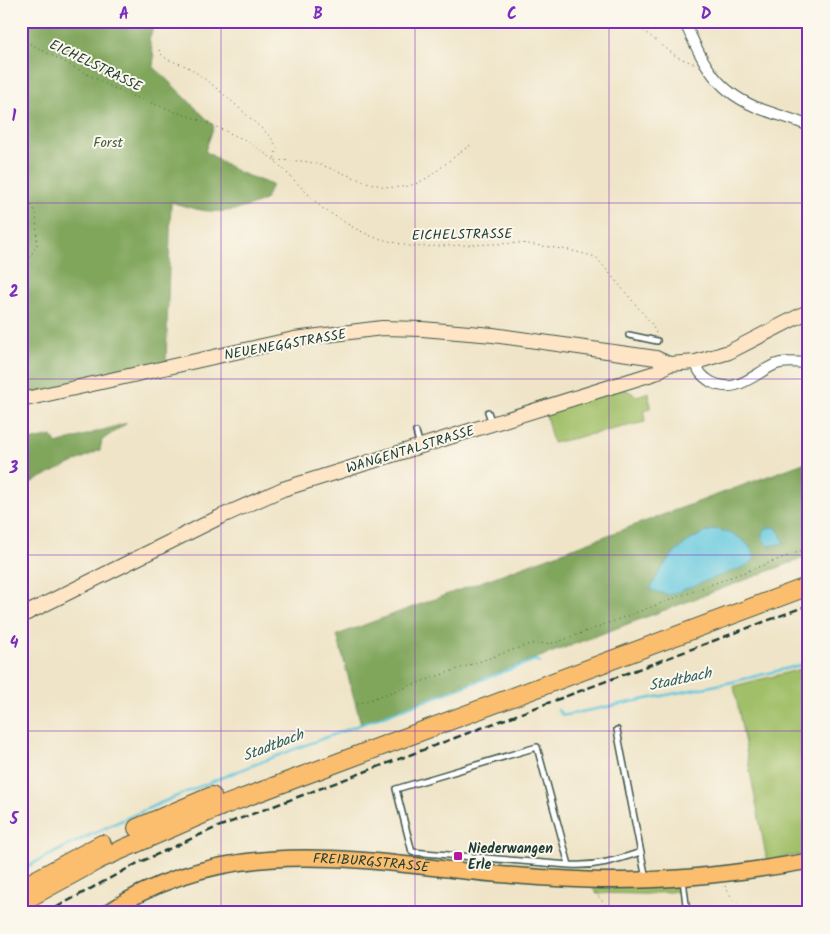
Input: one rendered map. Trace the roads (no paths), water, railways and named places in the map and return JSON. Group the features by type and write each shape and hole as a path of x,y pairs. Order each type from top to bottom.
{"highway":[{"path":"21,888 102,844 218,794 809,573"},
{"path":"21,902 100,859 222,806 809,586"}],"main road":[{"name":"FREIBURGSTRASSE","path":"107,913 152,888 196,872 244,861 283,858 351,859 486,873 587,880 646,880 682,877 809,861"}],"street":[{"path":"684,21 704,62 719,84 744,102 809,126"},
{"name":"WANGENTALSTRASSE","path":"21,616 263,497 418,439 654,373 669,364 696,362 729,352 809,311"},
{"name":"NEUENEGGSTRASSE","path":"21,400 294,339 382,328 422,329 528,340 656,358 669,364"},
{"path":"696,362 700,374 718,385 728,387 742,384 776,365 786,362 809,363"}],"lane":[{"path":"629,335 657,340"},
{"path":"617,730 646,880"},
{"name":"FREIBURGSTRASSE","path":"569,865 537,747 396,790 412,852 569,865 605,864 641,852"},
{"path":"682,877 686,904"}],"water":[{"path":"775,527 784,543 769,546 763,540 763,532 767,528"},
{"path":"715,529 740,538 749,546 755,558 749,565 669,595 650,590 668,560 676,552 693,538"}],"waterway":[{"name":"Stadtbach","path":"21,870 83,838 210,782 535,660 540,662"},
{"name":"Stadtbach","path":"558,710 561,714 566,715 732,682 809,663"}],"railway":[{"path":"46,913 136,864 215,828 809,605"}],"place":[{"name":"Niederwangen Erle","path":"458,856"}],"park label":[{"name":"Forst","path":"108,142"}]}
